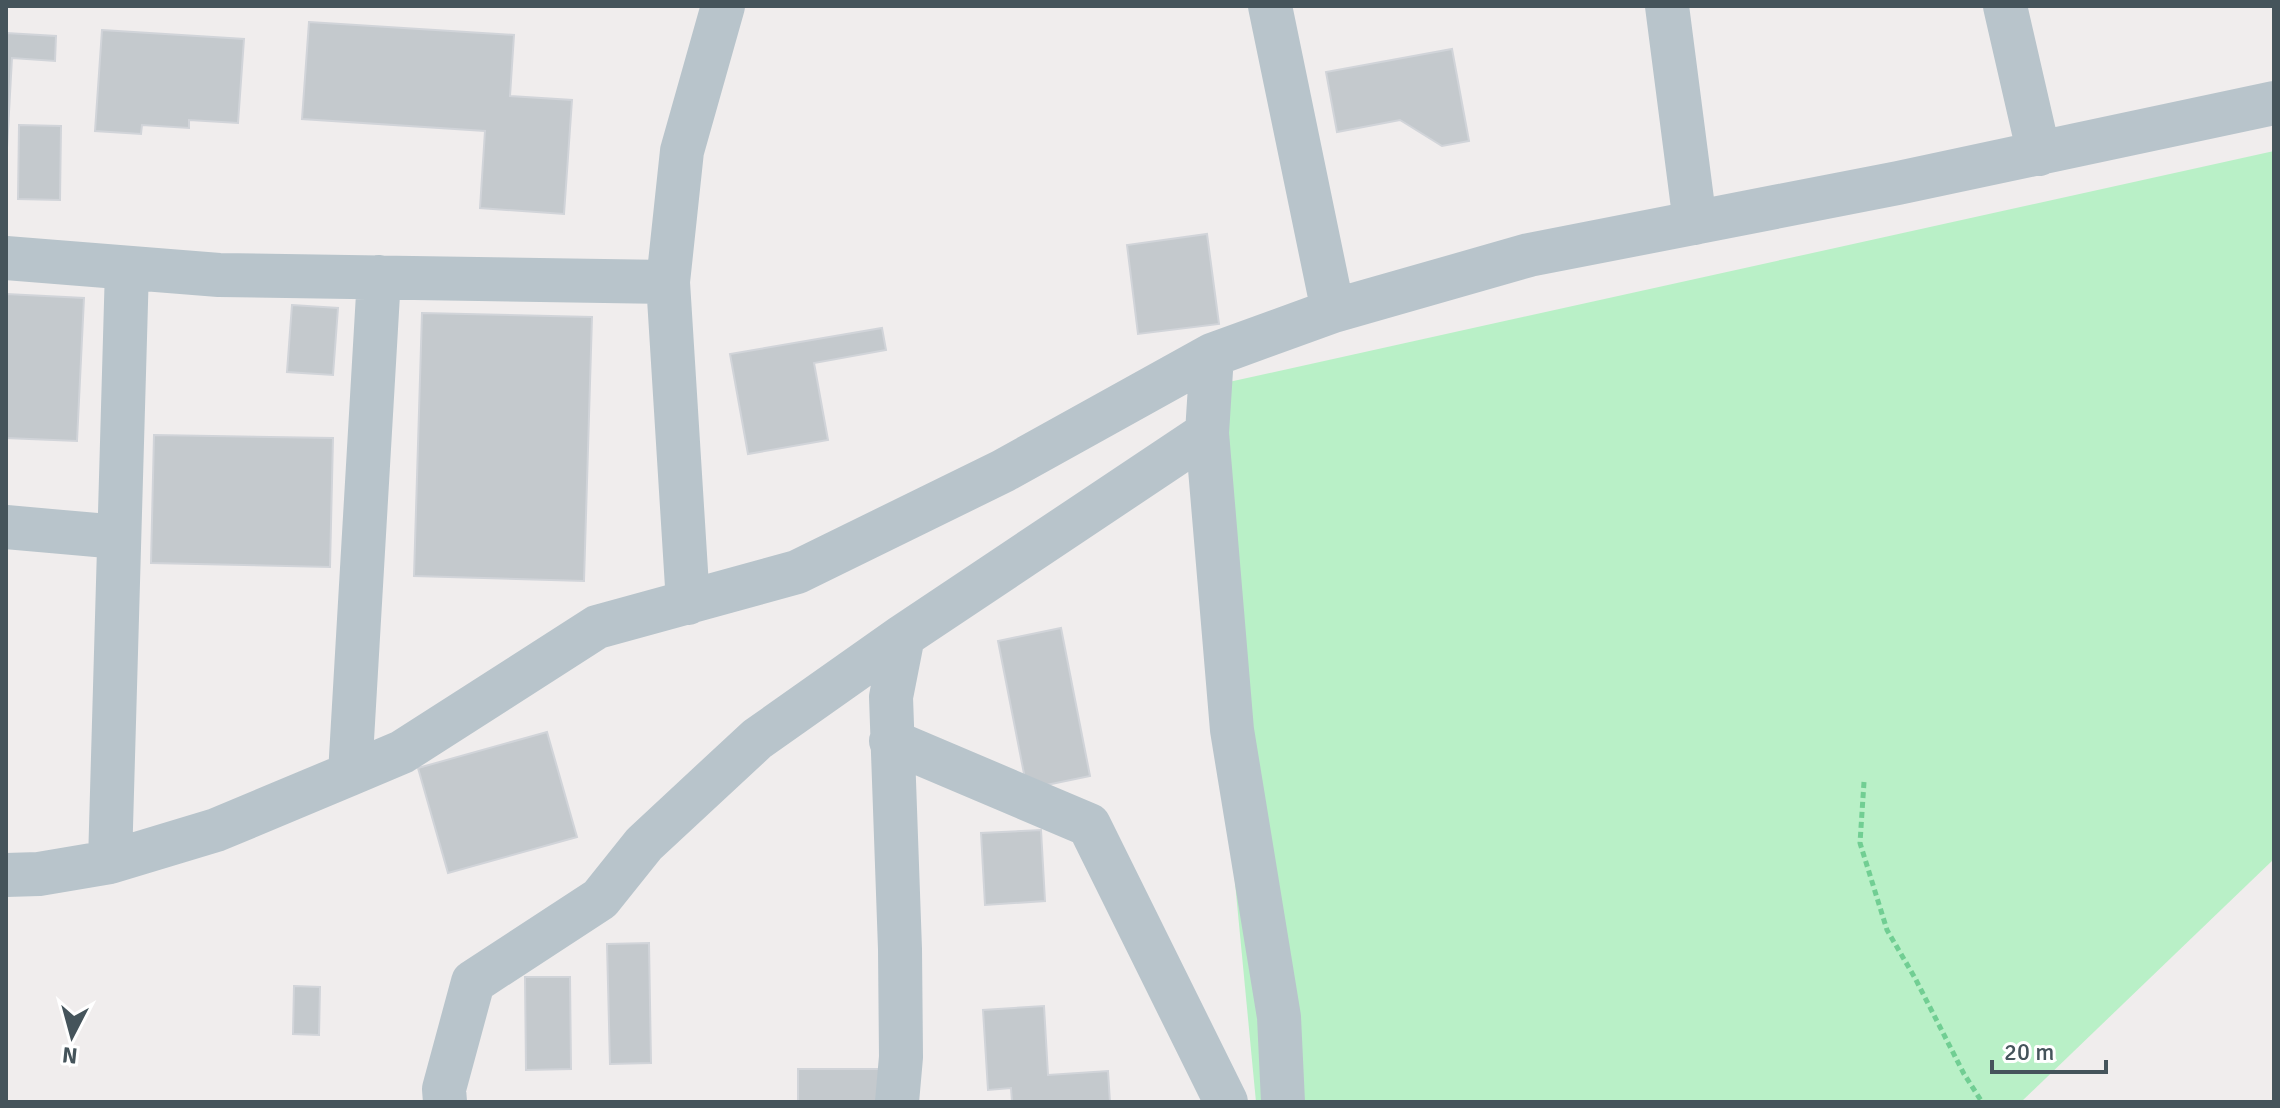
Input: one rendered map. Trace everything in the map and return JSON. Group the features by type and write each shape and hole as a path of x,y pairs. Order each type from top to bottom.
{"street":[{"path":"688,603 668,282 682,151 723,6"},
{"path":"1270,6 1333,311"},
{"path":"1667,6 1695,223"},
{"path":"2005,6 2039,154"},
{"path":"6,875 39,874 110,862 216,830 402,752 597,627 797,572 1003,471 1212,355 1333,311 1529,255 2039,154 2274,103"},
{"path":"6,258 219,275 668,282"},
{"path":"110,862 127,268"},
{"path":"350,774 379,277"},
{"path":"1212,355 1207,433 1232,730 1279,1017 1283,1102"},
{"path":"445,1102 444,1089 473,982 600,899 644,844 757,739 903,636 1207,433"},
{"path":"6,527 119,537"},
{"path":"897,1102 901,1057 900,949 891,697 903,636"},
{"path":"891,741 1089,825 1226,1102"}],"path":[{"path":"1864,782 1860,843 1887,930 1982,1102"}],"green space":[{"path":"2274,151 2274,859 2021,1102 1256,1102 1188,391"}],"building":[{"path":"309,22 514,35 510,96 572,100 564,214 480,208 485,131 302,119"},
{"path":"102,30 244,39 238,123 189,120 189,128 142,125 141,134 95,131"},
{"path":"6,33 56,36 55,61 12,58 7,148"},
{"path":"1452,49 1469,141 1442,146 1400,120 1337,132 1326,72"},
{"path":"19,125 61,126 60,200 18,199"},
{"path":"1207,234 1219,324 1138,334 1127,245"},
{"path":"6,294 84,298 77,441 6,438"},
{"path":"292,305 338,308 333,375 287,372"},
{"path":"422,313 592,317 584,581 414,576"},
{"path":"882,328 886,350 814,363 828,440 748,454 730,354"},
{"path":"154,435 333,438 330,567 151,563"},
{"path":"1061,628 1090,776 1027,789 998,641"},
{"path":"547,732 577,837 448,873 418,768"},
{"path":"1041,830 1045,901 985,905 981,833"},
{"path":"649,943 651,1063 610,1064 607,944"},
{"path":"525,977 570,977 571,1069 526,1070"},
{"path":"294,986 320,987 319,1035 293,1034"},
{"path":"1044,1006 1048,1075 1108,1071 1110,1102 1012,1102 1011,1088 988,1090 983,1010"},
{"path":"798,1069 880,1069 880,1102 798,1102"}]}
